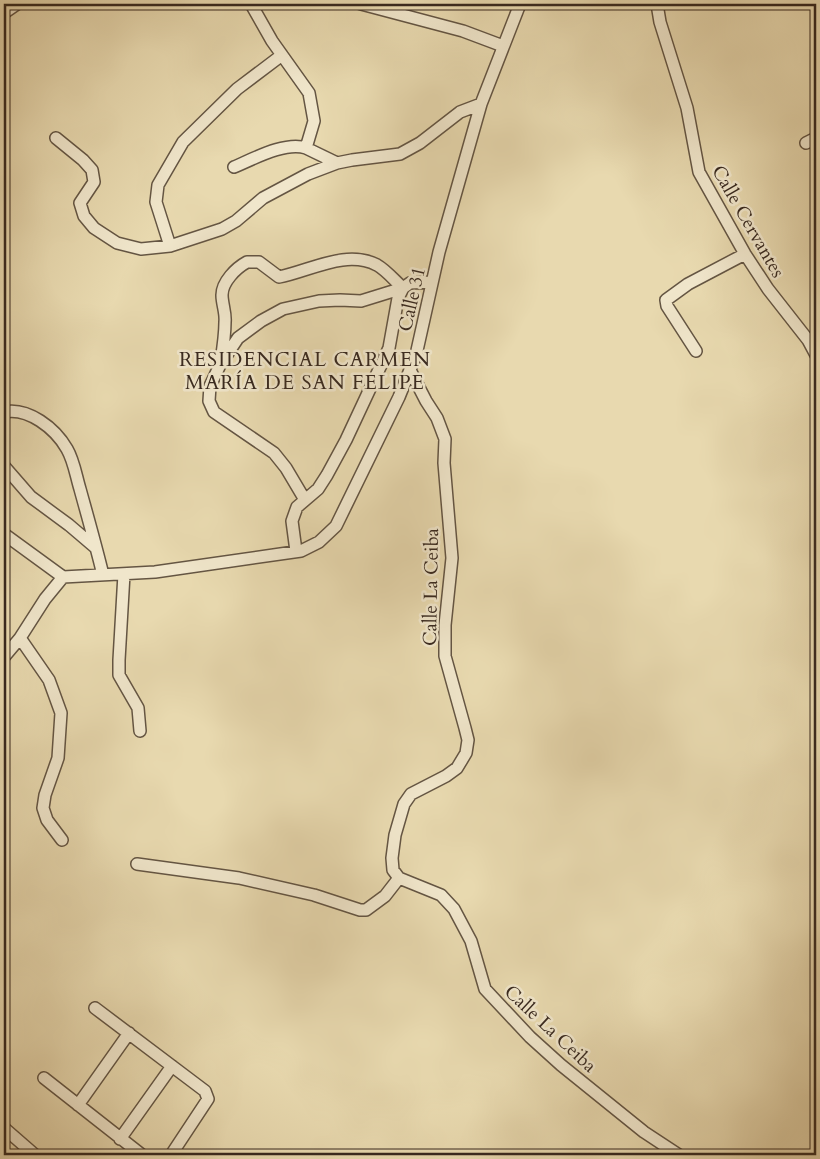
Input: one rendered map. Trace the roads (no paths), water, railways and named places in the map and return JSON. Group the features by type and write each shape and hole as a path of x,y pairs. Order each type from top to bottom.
{"street":[{"path":"4,13 17,4"},
{"path":"251,4 309,93 314,121 306,148"},
{"path":"361,4 463,31 503,46"},
{"name":"Calle 31","path":"63,577 155,572 296,552 319,542 336,526 399,397 416,355 439,252 481,104 520,4"},
{"name":"Calle Cervantes","path":"657,4 660,22 687,108 699,172 745,254 768,290 808,340 816,355"},
{"path":"170,246 156,202 158,185 183,142 237,89 282,54"},
{"path":"56,138 92,170 94,182 80,203 84,216 94,228 116,244 141,249 170,246 222,229 236,221 263,198 308,174 337,163 400,154 420,143 460,112 481,104"},
{"path":"234,167 280,149 299,146 337,163"},
{"path":"696,351 667,306 666,300 688,284 745,254"},
{"path":"220,365 225,339 226,320 222,293 224,284 247,262 259,262 280,277 323,264 351,260 366,261 378,266 403,288"},
{"path":"305,500 286,468 274,453 214,412 208,401 210,386 220,365 238,338 261,321 283,309 318,300 361,301 403,288 410,283 432,282"},
{"path":"296,552 292,521 297,506 318,488 327,476 346,440 389,348 398,298 403,288"},
{"name":"Calle La Ceiba","path":"410,370 437,418 445,439 444,463 452,558 445,625 446,656 468,740 466,753 457,768 446,776 411,794 404,804 395,835 392,858 393,870 399,878 441,896 454,909 471,941 485,989 530,1037 561,1065 644,1132 679,1155"},
{"path":"4,412 12,410 24,413 39,421 55,433 67,449 74,467 103,575"},
{"path":"4,466 32,497 69,524 96,548"},
{"path":"4,534 63,577 45,599 20,638 4,657"},
{"path":"124,574 119,660 120,675 138,708 140,731"},
{"path":"20,638 49,680 61,713 58,758 45,795 43,808 47,820 62,840"},
{"path":"137,864 240,878 314,894 360,910 366,910 385,896 399,878"},
{"path":"95,1008 206,1091 208,1099 171,1155"},
{"path":"78,1105 129,1033"},
{"path":"120,1138 172,1066"},
{"path":"44,1078 120,1138 137,1154"},
{"path":"4,1128 36,1155"}],"district":[{"name":"RESIDENCIAL CARMEN MARÍA DE SAN FELIPE","path":"305,370"}]}
